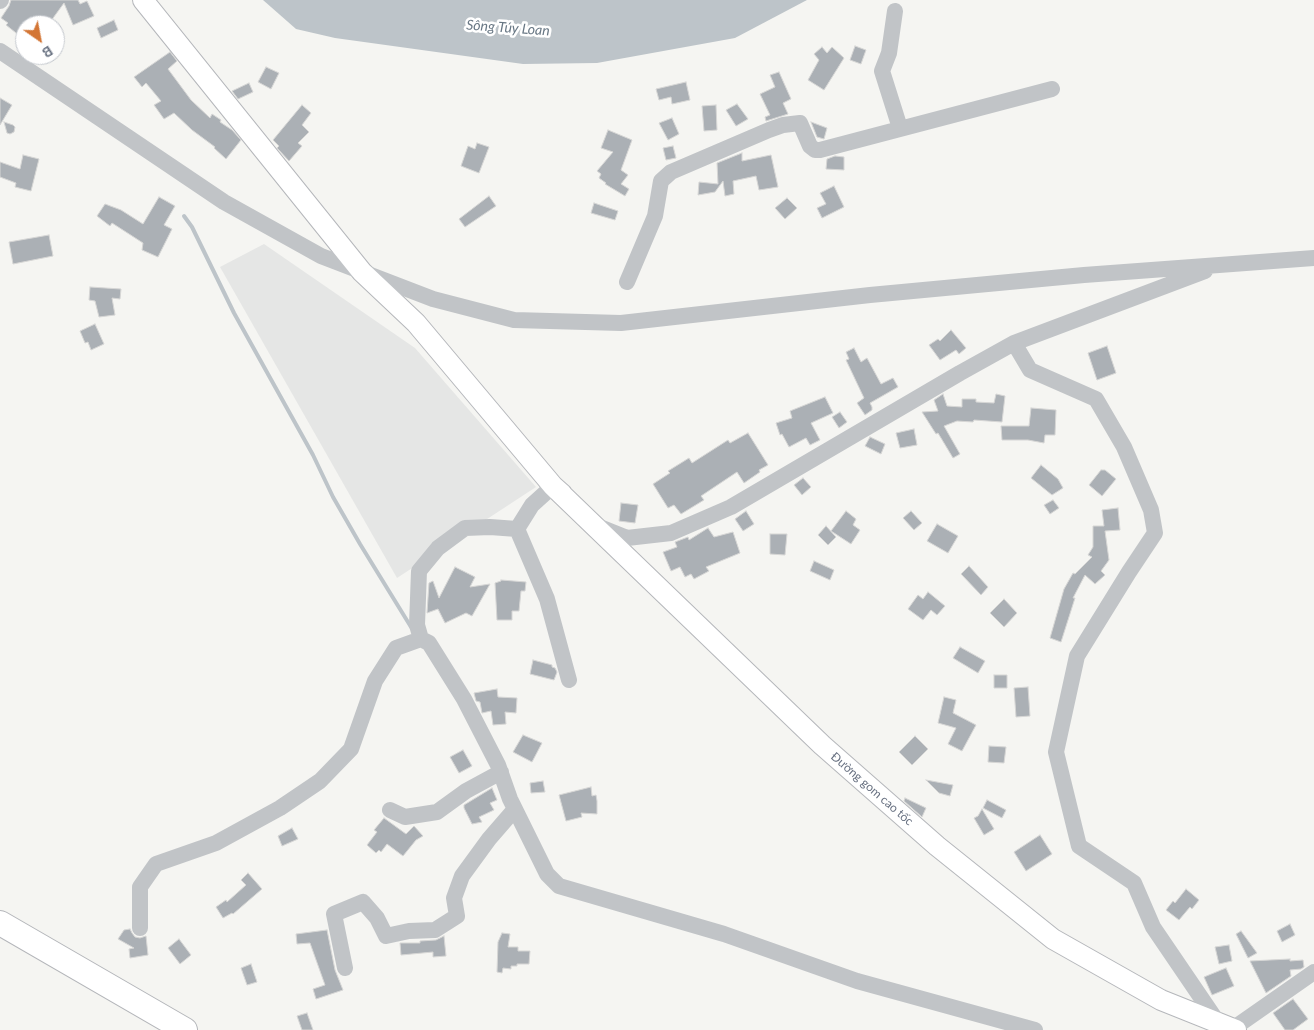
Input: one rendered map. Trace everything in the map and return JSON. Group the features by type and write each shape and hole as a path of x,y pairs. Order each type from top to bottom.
{"highway":[{"path":"0,923 185,1030"}],"main road":[{"path":"143,0 362,272 416,323 553,486 595,525"},
{"name":"Đường gom cao tốc","path":"553,486 822,744 937,846 1053,939 1161,1000 1229,1028"}],"street":[{"path":"895,11 888,53 882,71 900,128"},
{"path":"0,51 224,202 321,256 433,299 514,320 622,324 870,294 1314,258"},
{"path":"627,282 655,216 661,182 671,172 783,125 800,123 810,146 815,150 837,146 1052,89"},
{"path":"595,525 627,538 671,533 731,507 1014,343 1224,264"},
{"path":"1014,343 1030,370 1057,384 1096,400 1124,447 1151,510 1154,533 1077,656 1056,752 1079,846 1134,883 1153,927 1229,1028 1314,972"},
{"path":"517,529 532,505 553,486"},
{"path":"421,640 417,625 419,571 438,548 465,528 517,529"},
{"path":"517,529 547,599 569,680"},
{"path":"140,928 140,887 156,864 216,843 280,808 320,781 351,749 375,681 396,648 421,640 429,643 464,699 501,772 515,809 547,874 559,886 724,934 857,981 1035,1030"},
{"path":"390,810 405,817 437,812 466,792 501,772"},
{"path":"345,968 334,914 363,902 377,918 386,936 410,931 435,930 457,916 454,898 462,876 489,839 515,809"}],"shaded area":[{"path":"264,244 415,348 536,487 397,578 220,267"}],"water":[{"name":"Sông Túy Loan","path":"263,0 807,0 735,38 597,63 523,64 335,38 296,29"}],"building":[{"path":"11,0 78,0 80,4 87,1 94,16 73,25 64,3 55,15 15,15 15,32 1,18"},
{"path":"114,20 118,30 101,38 97,28"},
{"path":"855,46 866,50 861,64 850,60"},
{"path":"822,47 827,53 832,47 844,58 824,90 808,80 819,60 814,54"},
{"path":"170,52 177,61 168,69 191,100 210,118 212,114 221,120 220,122 232,130 241,140 226,159 215,147 192,130 174,113 164,119 154,105 161,101 146,83 142,87 134,77"},
{"path":"266,67 279,73 271,89 258,82"},
{"path":"779,72 791,99 783,103 788,114 766,121 765,117 770,115 760,94 775,87 770,75"},
{"path":"686,82 690,100 672,104 671,97 659,100 656,89"},
{"path":"249,83 253,92 238,99 232,91"},
{"path":"0,98 12,105 0,125"},
{"path":"737,104 748,119 736,126 726,110"},
{"path":"302,105 311,113 302,125 309,132 298,143 302,146 289,161 277,148 279,146 273,140"},
{"path":"716,105 717,130 704,131 702,106"},
{"path":"672,118 679,134 668,140 659,123"},
{"path":"4,122 15,127 14,132 7,133"},
{"path":"811,122 827,128 824,139 817,137"},
{"path":"608,130 632,140 621,170 628,175 621,184 629,189 625,196 605,184 599,178 601,174 597,171 613,152 601,148"},
{"path":"477,143 489,147 479,173 461,166 468,146 475,149"},
{"path":"673,146 676,158 666,160 663,148"},
{"path":"742,153 742,161 771,155 778,187 759,190 756,176 733,181 734,194 725,196 723,181 715,192 698,195 699,182 718,184 717,163"},
{"path":"23,155 39,159 31,191 15,187 16,183 0,177 0,162 20,169"},
{"path":"835,156 844,157 844,170 826,169 827,159"},
{"path":"834,186 844,207 822,218 817,208 826,204 820,193"},
{"path":"489,196 496,206 465,227 459,219"},
{"path":"159,197 175,206 164,225 172,229 158,257 142,250 143,243 112,223 110,226 97,216 105,204 121,210 143,224"},
{"path":"787,198 797,208 785,219 775,208"},
{"path":"594,203 618,211 615,220 591,213"},
{"path":"49,235 53,256 13,264 9,242"},
{"path":"90,287 121,289 120,299 112,298 115,315 99,317 95,301 89,300"},
{"path":"95,324 104,344 91,350 88,342 85,343 80,331"},
{"path":"951,330 966,348 959,354 956,350 940,360 929,345 938,339 940,341"},
{"path":"1107,346 1116,373 1097,380 1088,353"},
{"path":"854,348 861,362 867,358 881,384 893,378 898,387 870,403 872,410 865,415 857,403 864,398 846,360 849,359 846,352"},
{"path":"943,394 947,406 962,407 962,399 976,399 976,402 994,403 996,394 1005,396 1002,422 957,421 944,426 960,454 953,458 938,433 936,434 922,412 938,411 934,400"},
{"path":"825,397 833,413 811,423 820,440 810,445 806,438 789,447 782,434 780,435 776,423 792,418 790,411"},
{"path":"1031,408 1056,410 1055,435 1045,435 1044,443 1028,440 1002,440 1001,426 1029,426"},
{"path":"840,412 847,422 839,428 832,417"},
{"path":"914,429 917,445 900,448 896,433"},
{"path":"748,433 768,465 744,483 737,472 701,496 704,500 681,514 674,505 668,508 653,484 670,473 668,471 689,458 692,463 728,440 730,443"},
{"path":"870,437 885,444 881,454 865,446"},
{"path":"1041,465 1058,479 1063,488 1052,495 1031,478"},
{"path":"1101,470 1105,470 1116,479 1102,496 1089,485"},
{"path":"803,478 811,487 802,495 794,485"},
{"path":"1053,500 1059,508 1050,514 1044,505"},
{"path":"621,503 638,505 635,523 619,521"},
{"path":"1118,508 1120,530 1105,531 1109,560 1101,571 1105,575 1095,584 1085,575 1073,598 1075,598 1061,642 1050,638 1064,589 1073,573 1075,574 1092,557 1088,555 1093,547 1093,526 1104,526 1102,510"},
{"path":"746,511 754,524 743,531 735,519"},
{"path":"846,511 856,519 853,525 860,530 851,544 831,531"},
{"path":"911,511 922,523 914,530 903,518"},
{"path":"937,524 958,536 948,553 927,541"},
{"path":"826,526 836,537 828,545 818,535"},
{"path":"708,528 714,537 733,532 740,553 706,567 709,571 694,579 691,574 685,577 680,567 671,571 663,552 677,547 675,542 688,537 689,540"},
{"path":"770,534 787,534 785,555 770,554"},
{"path":"814,561 834,570 830,580 810,571"},
{"path":"969,566 988,587 981,595 961,574"},
{"path":"455,567 475,577 470,587 490,584 472,616 466,613 445,623 438,609 427,613 429,583 433,581 439,598"},
{"path":"501,580 526,582 525,591 521,591 519,611 512,611 512,620 497,620 495,583"},
{"path":"928,592 945,606 937,615 931,610 923,620 908,609 918,595 923,599"},
{"path":"1004,599 1017,613 1004,627 990,613"},
{"path":"960,647 985,661 978,673 953,658"},
{"path":"533,660 552,665 557,672 554,680 530,674"},
{"path":"994,675 1007,675 1007,688 994,688"},
{"path":"1028,687 1030,716 1016,717 1014,688"},
{"path":"497,689 498,697 517,698 516,713 505,712 506,724 493,725 491,711 482,713 480,702 476,701 474,693"},
{"path":"944,697 956,700 953,713 976,725 962,751 948,744 956,728 938,723"},
{"path":"523,735 542,743 532,762 513,752"},
{"path":"915,736 928,749 912,765 899,752"},
{"path":"989,746 1006,747 1004,763 988,762"},
{"path":"463,750 472,766 459,773 450,757"},
{"path":"926,780 953,785 950,796 939,793"},
{"path":"543,781 545,792 531,793 530,783"},
{"path":"591,787 592,796 596,795 597,814 581,813 582,817 566,821 559,795"},
{"path":"492,788 497,800 490,803 494,810 479,817 482,822 472,824 464,805"},
{"path":"905,798 926,808 922,817 904,801"},
{"path":"987,800 1006,810 1002,818 983,808"},
{"path":"982,809 994,829 984,835 974,818 978,816"},
{"path":"384,818 406,834 414,826 423,836 416,840 403,856 387,844 381,852 379,850 376,853 367,845 377,832 374,830"},
{"path":"292,828 298,839 282,846 278,836"},
{"path":"1040,835 1052,854 1026,871 1014,852"},
{"path":"248,873 262,889 233,914 223,918 216,907 226,900 227,902 246,885 241,880"},
{"path":"1186,889 1199,900 1179,920 1166,910 1173,901 1175,903"},
{"path":"1290,924 1295,935 1282,942 1277,931"},
{"path":"130,929 135,937 146,936 148,955 130,958 129,949 134,948 118,939 124,930"},
{"path":"327,930 335,970 343,990 316,999 313,989 325,985 310,943 297,944 296,934"},
{"path":"1241,931 1257,953 1248,958 1236,934"},
{"path":"502,933 510,934 508,947 518,947 518,951 530,951 529,964 517,964 517,966 511,966 511,969 503,968 502,973 497,972 498,942"},
{"path":"444,936 446,956 433,957 433,952 401,955 400,943 420,943 420,941 436,940"},
{"path":"179,939 191,955 180,964 168,948"},
{"path":"1229,945 1232,961 1219,964 1215,947"},
{"path":"1290,959 1290,961 1303,960 1304,967 1290,970 1291,976 1266,993 1250,961"},
{"path":"251,964 257,982 247,985 241,968"},
{"path":"1226,968 1234,986 1212,995 1204,977"},
{"path":"1293,999 1308,1019 1293,1030 1285,1030 1273,1013"},
{"path":"307,1013 313,1030 302,1030 297,1016"}],"waterway":[{"path":"184,216 192,227 234,313 313,455 333,497 411,627"}]}
